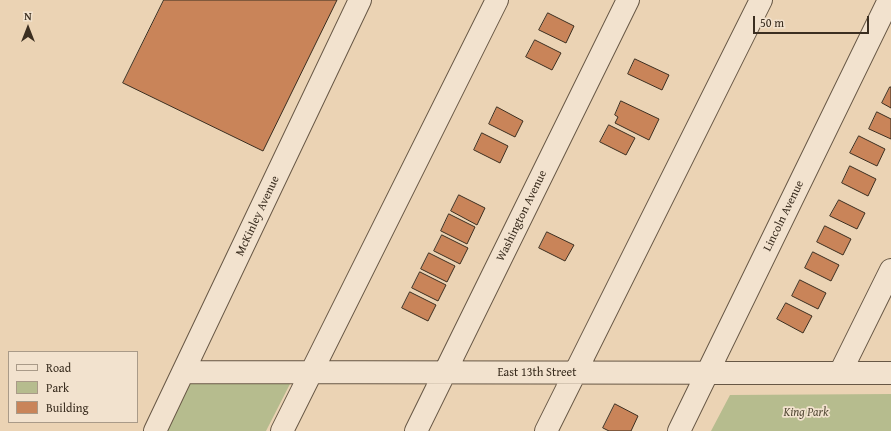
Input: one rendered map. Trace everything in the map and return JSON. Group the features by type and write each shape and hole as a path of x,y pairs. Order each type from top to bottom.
{"street":[{"name":"McKinley Avenue","path":"155,431 360,0"},
{"path":"282,431 310,372 497,0"},
{"name":"Washington Avenue","path":"416,431 628,0"},
{"path":"546,431 761,0"},
{"name":"Lincoln Avenue","path":"680,431 889,0"},
{"path":"840,373 891,270"},
{"name":"East 13th Street","path":"183,372 891,373"}],"green space":[{"path":"190,381 291,382 266,431 166,431"},
{"name":"King Park","path":"891,394 891,431 711,431 730,395"}],"building":[{"path":"164,0 337,0 263,151 123,83"},
{"path":"548,13 574,26 566,43 539,30"},
{"path":"535,40 561,53 552,70 526,57"},
{"path":"635,59 669,75 662,90 628,74"},
{"path":"891,87 891,108 882,103"},
{"path":"621,101 659,119 649,140 615,123 618,117 615,115"},
{"path":"497,107 523,121 515,137 489,124"},
{"path":"877,112 891,119 891,139 869,129"},
{"path":"609,125 635,138 626,155 600,142"},
{"path":"482,133 508,146 500,163 474,150"},
{"path":"859,136 885,149 877,166 850,153"},
{"path":"850,166 876,179 868,196 842,183"},
{"path":"459,195 485,208 477,225 451,211"},
{"path":"839,200 865,213 857,229 830,216"},
{"path":"449,214 475,227 467,244 441,231"},
{"path":"825,226 851,239 843,255 817,242"},
{"path":"547,232 574,245 565,261 539,248"},
{"path":"442,235 468,248 460,264 434,251"},
{"path":"813,252 839,265 831,281 805,268"},
{"path":"429,253 455,266 447,282 421,269"},
{"path":"420,272 446,285 438,301 412,288"},
{"path":"800,280 826,293 818,309 792,296"},
{"path":"410,292 436,305 428,321 402,308"},
{"path":"786,303 812,316 803,333 777,319"},
{"path":"615,404 638,416 631,431 609,431 603,428"}]}
